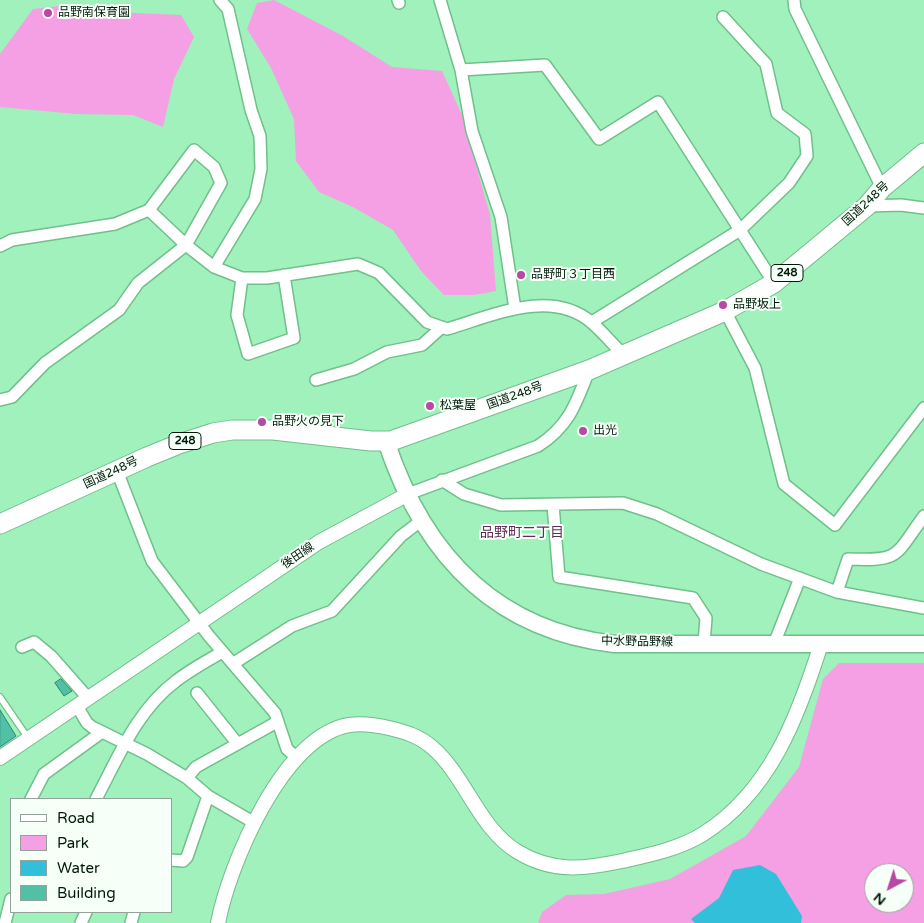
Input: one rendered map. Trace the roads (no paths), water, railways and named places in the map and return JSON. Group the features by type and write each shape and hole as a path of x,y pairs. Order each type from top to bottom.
{"highway":[{"name":"国道248号","path":"0,524 117,470 179,444 212,433 232,430 295,431 386,441 402,438 589,370 725,311 774,283 867,206 882,188 924,153"}],"main road":[{"name":"中水野品野線","path":"386,441 408,494 422,520 455,568 473,586 515,614 536,624 575,637 601,642 924,644"}],"street":[{"path":"214,266 255,199 261,169 260,136 251,110 228,9 220,0"},
{"path":"440,0 461,70 472,131 501,217 515,309"},
{"path":"794,0 795,9 882,188"},
{"path":"592,322 740,230 789,183 807,156 805,134 777,113 766,64 723,17"},
{"path":"461,70 545,65 599,139 658,102 774,283"},
{"path":"0,246 12,240 115,224 149,210 194,150 214,167 221,183 186,245 138,283 119,310 44,363 12,398 0,400"},
{"path":"867,206 901,205 924,208"},
{"path":"149,210 186,245 214,266 242,278 284,275 358,264 379,273 427,322 447,329 515,309 550,304 572,310 592,322 624,355"},
{"path":"242,278 237,315 248,354 294,338 284,275"},
{"path":"725,311 755,368 784,484 835,525 924,408"},
{"path":"316,380 354,369 387,352 422,345 442,327"},
{"name":"後田線","path":"0,758 319,542 408,494 538,446 554,436 575,406 589,370"},
{"path":"117,470 148,553 199,623 274,713 287,749 296,758"},
{"path":"442,480 464,494 501,505 623,503 657,514 761,564 837,592 924,608"},
{"path":"553,505 559,577 693,598 706,618 704,643"},
{"path":"837,592 848,559 881,560 895,556 924,516"},
{"path":"234,663 292,626 332,611 401,536 422,520"},
{"path":"774,644 800,578"},
{"path":"22,647 34,642 51,656 88,698"},
{"path":"218,923 229,884 253,822 296,758 317,740 348,725 373,724 412,734 434,749 498,835 516,851 538,862 558,867 585,868 656,854 702,835 754,790 779,753 802,701 822,644"},
{"path":"97,798 142,716 175,682 222,652"},
{"path":"197,693 237,743"},
{"path":"76,706 86,723 187,778 208,796 253,822"},
{"path":"187,778 196,767 277,722"},
{"path":"32,798 44,774 102,732"},
{"path":"172,860 183,861 187,857 208,796"},
{"path":"5,923 10,903"}],"lane":[{"path":"0,697 28,738"}],"water":[{"path":"760,865 776,874 802,916 801,923 695,923 691,919 719,898 733,870"}],"place":[{"name":"品野南保育園","path":"48,13"},
{"name":"品野町３丁目西","path":"521,275"},
{"name":"品野坂上","path":"723,305"},
{"name":"松葉屋","path":"430,406"},
{"name":"品野火の見下","path":"262,422"},
{"name":"出光","path":"583,431"}],"district":[{"name":"品野町二丁目","path":"522,533"}]}
